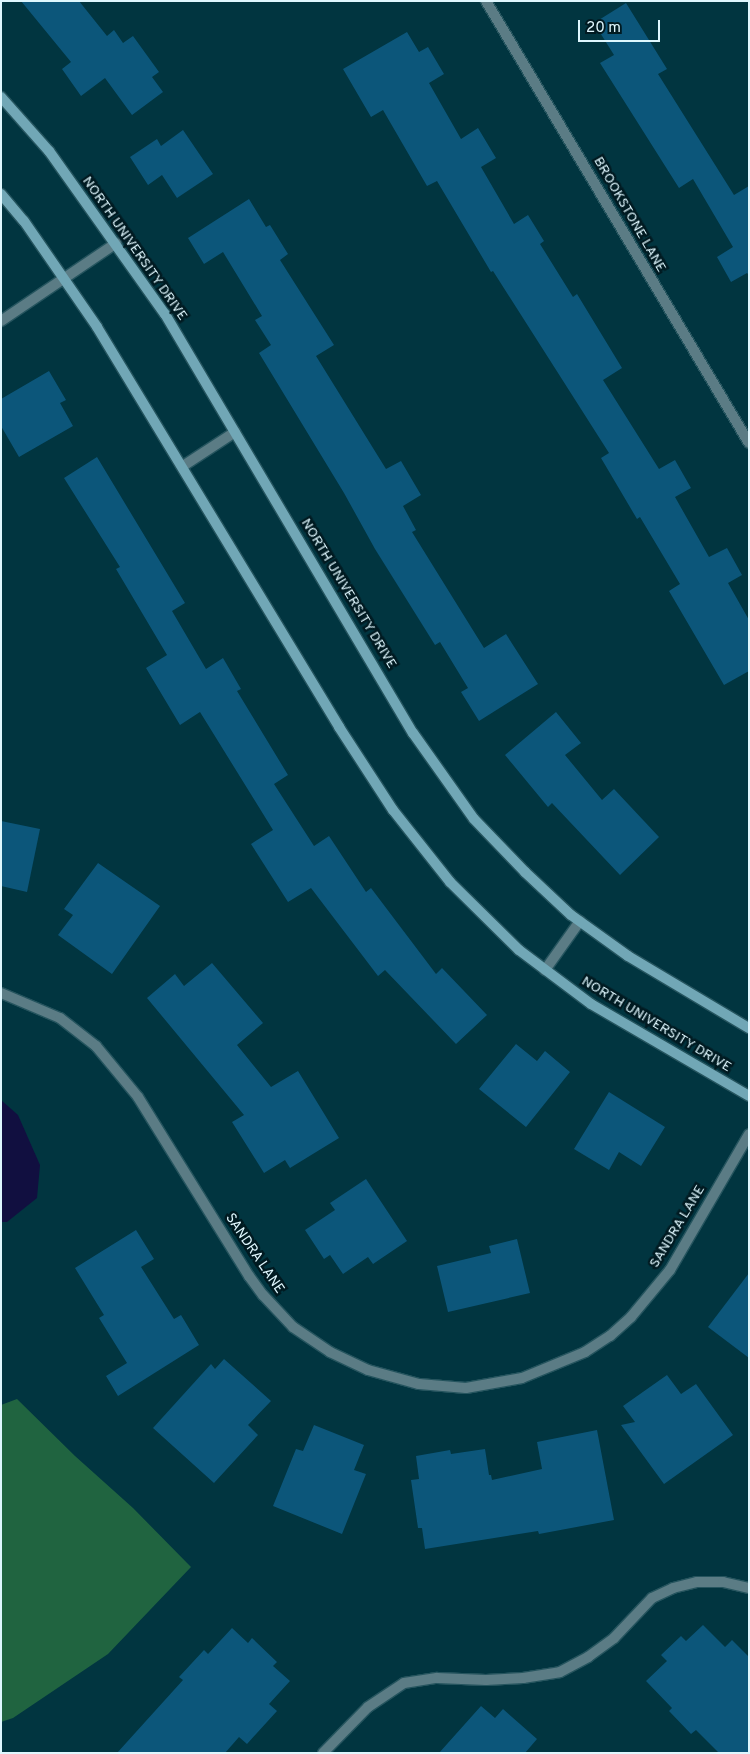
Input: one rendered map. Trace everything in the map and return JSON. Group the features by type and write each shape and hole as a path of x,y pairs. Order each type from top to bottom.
{"street":[{"name":"BROOKSTONE LANE","path":"486,1 749,443"},
{"name":"NORTH UNIVERSITY DRIVE","path":"1,97 49,152 165,314 413,733 474,819 524,872 580,921 628,956 749,1028"},
{"name":"NORTH UNIVERSITY DRIVE","path":"1,194 24,221 97,327 334,718 393,810 450,882 519,950 591,1004 749,1096"},
{"path":"1,321 116,244"},
{"path":"183,466 235,432"},
{"path":"545,970 580,921"},
{"name":"SANDRA LANE","path":"1,993 60,1018 96,1046 138,1097 249,1276 263,1295 293,1327 330,1352 368,1370 419,1384 466,1388 522,1378 585,1352 610,1336 631,1318 670,1270 749,1134"},
{"path":"323,1753 368,1707 404,1683 437,1678 486,1680 523,1678 560,1672 588,1657 614,1638 652,1598 673,1588 697,1582 723,1582 749,1588"}],"green space":[{"path":"17,1399 75,1456 133,1508 191,1567 108,1654 13,1718 1,1722 1,1405"}],"shaded area":[{"path":"1,1100 18,1115 40,1165 37,1198 7,1222 1,1222"}],"building":[{"path":"21,1 79,1 107,36 114,30 123,43 133,36 159,72 152,77 163,92 132,115 105,78 81,96 62,69 71,62"},
{"path":"626,3 667,69 658,74 734,195 749,186 749,275 747,273 731,282 717,257 733,247 693,179 679,188 600,63 614,55 594,23"},
{"path":"407,32 419,52 428,47 444,74 429,83 461,139 478,128 496,158 481,167 514,224 528,215 544,241 540,244 573,297 577,294 622,368 603,380 659,469 675,460 691,488 675,497 709,557 727,548 742,575 728,583 749,620 749,671 724,685 669,591 680,584 640,517 637,519 601,458 609,453 493,271 491,272 437,181 427,186 383,110 371,117 343,69"},
{"path":"183,130 213,174 177,198 162,175 148,185 130,157 157,139 161,146"},
{"path":"249,199 266,227 270,225 288,254 280,260 334,345 316,356 386,469 401,461 421,495 403,506 416,530 412,532 484,648 506,634 538,684 479,721 461,692 468,688 440,642 435,645 375,549 344,493 259,353 271,345 255,320 262,316 223,252 204,264 188,238"},
{"path":"49,371 66,400 60,403 73,426 19,457 1,426 1,399"},
{"path":"97,457 185,603 172,611 206,669 223,658 241,689 237,691 288,775 274,784 314,846 329,836 366,892 371,888 436,974 442,968 487,1015 456,1044 385,970 378,976 311,888 288,902 251,844 273,830 200,712 180,725 146,668 167,655 116,569 120,567 64,478"},
{"path":"556,712 581,743 565,755 602,800 614,789 659,837 620,875 552,803 548,807 505,755"},
{"path":"1,821 40,829 27,892 1,886"},
{"path":"98,863 160,906 112,974 58,935 73,915 64,909"},
{"path":"212,963 263,1023 237,1045 271,1087 298,1071 339,1138 290,1168 285,1160 264,1173 232,1122 244,1115 147,998 175,974 184,986"},
{"path":"516,1044 537,1061 545,1051 570,1072 526,1127 479,1089"},
{"path":"609,1092 665,1127 641,1166 619,1152 609,1170 574,1149"},
{"path":"366,1179 407,1241 373,1264 368,1257 343,1274 330,1255 324,1259 305,1230 335,1210 330,1203"},
{"path":"136,1230 154,1259 141,1267 174,1319 181,1315 199,1345 118,1396 106,1376 127,1363 99,1318 104,1315 75,1268"},
{"path":"517,1239 530,1293 448,1312 437,1266 491,1253 489,1246"},
{"path":"749,1273 749,1358 708,1327"},
{"path":"224,1359 271,1401 248,1425 258,1435 214,1483 153,1428 211,1364 215,1369"},
{"path":"667,1375 681,1394 696,1384 733,1435 664,1484 621,1425 635,1422 623,1406"},
{"path":"314,1425 364,1445 354,1470 366,1474 342,1534 273,1506 296,1449 303,1451"},
{"path":"597,1430 614,1520 539,1534 538,1531 425,1549 422,1528 418,1528 411,1480 419,1479 416,1456 450,1450 451,1454 485,1449 489,1475 491,1475 492,1480 542,1469 537,1442"},
{"path":"703,1625 725,1647 732,1640 749,1657 749,1753 719,1753 696,1730 691,1734 669,1711 672,1708 646,1681 667,1661 661,1655 681,1636 686,1641"},
{"path":"232,1628 248,1643 252,1638 277,1662 273,1666 290,1681 269,1704 277,1711 247,1744 239,1737 225,1753 117,1753 183,1680 179,1677 204,1650 208,1654"},
{"path":"481,1706 495,1718 503,1709 537,1739 525,1753 439,1753"}]}
